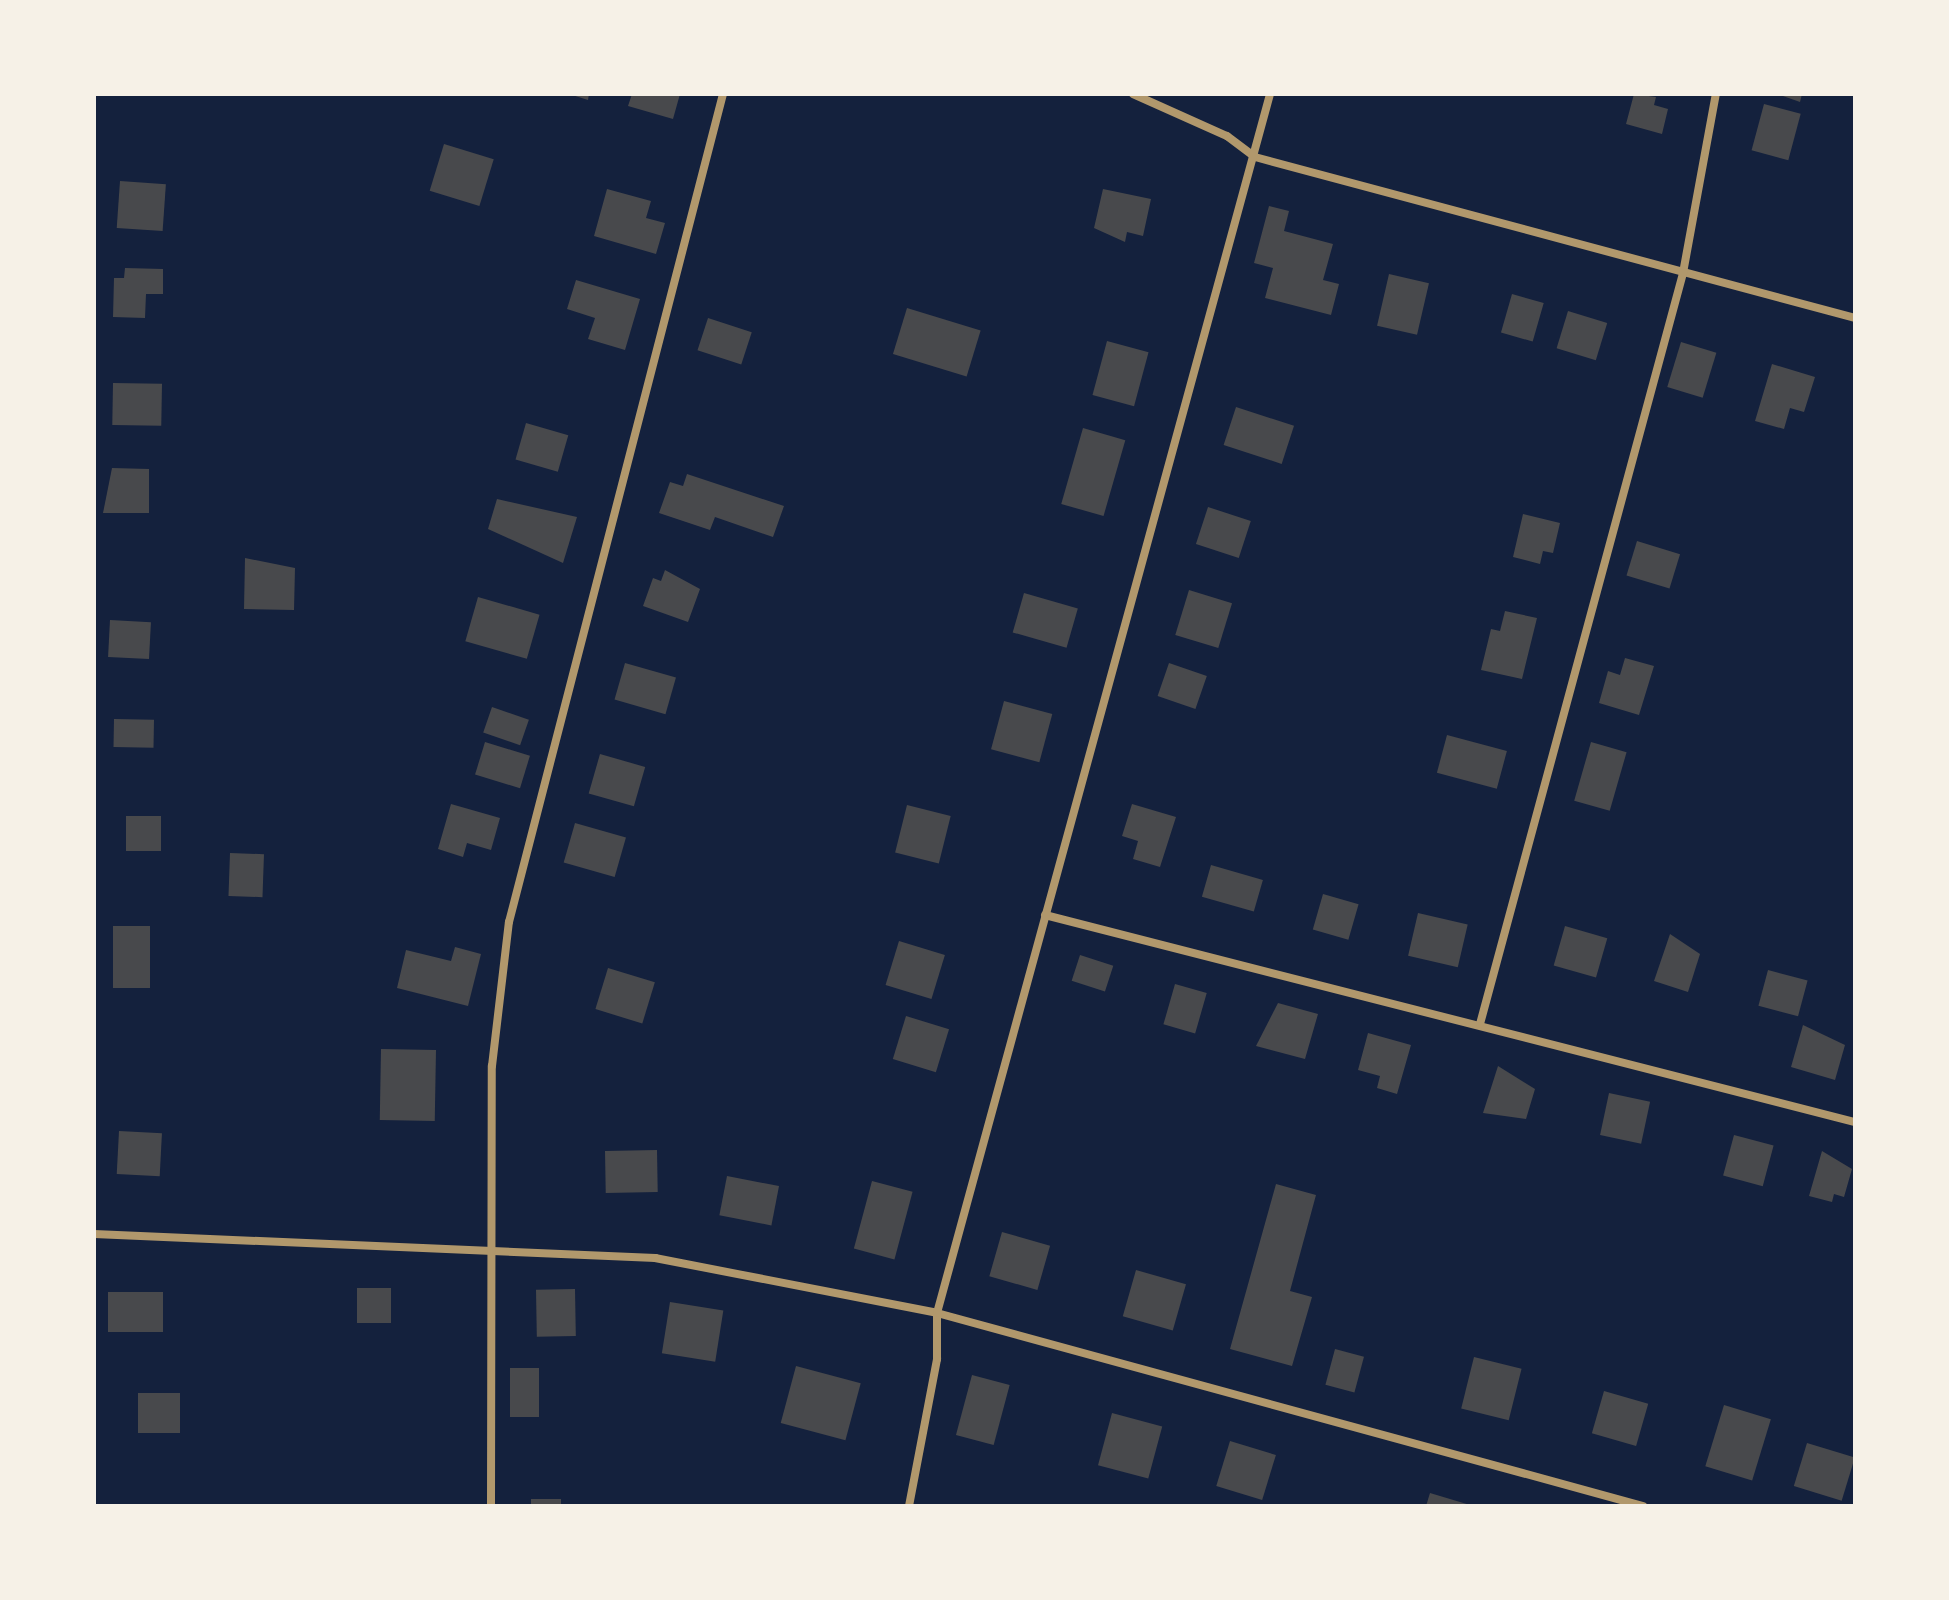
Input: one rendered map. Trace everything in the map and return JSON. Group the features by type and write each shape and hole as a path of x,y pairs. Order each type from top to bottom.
{"street":[{"path":"491,1506 494,1249 492,1066 509,922 723,94"},
{"path":"1133,94 1227,136 1255,157 1855,318"},
{"path":"909,1506 937,1359 937,1313 1270,94"},
{"path":"1480,1024 1683,273 1716,94"},
{"path":"1045,915 1855,1122"},
{"path":"94,1234 655,1258 937,1313 1643,1506"}],"building":[{"path":"569,94 589,94 588,100"},
{"path":"632,94 680,94 673,119 628,106"},
{"path":"1634,94 1656,97 1654,105 1668,109 1662,134 1626,124"},
{"path":"1777,94 1802,94 1800,102"},
{"path":"1764,104 1801,114 1788,160 1752,150"},
{"path":"444,144 494,159 479,206 430,191"},
{"path":"120,181 166,184 163,231 117,228"},
{"path":"607,189 651,201 646,218 665,223 656,254 594,236"},
{"path":"1103,189 1151,199 1143,236 1127,232 1125,242 1094,228"},
{"path":"1269,206 1289,211 1284,231 1333,244 1323,280 1339,284 1331,315 1265,298 1273,268 1254,263"},
{"path":"125,268 163,269 163,294 146,294 145,318 113,317 114,278 124,278"},
{"path":"1389,274 1429,283 1417,335 1377,326"},
{"path":"576,280 640,299 625,350 588,339 595,318 567,309"},
{"path":"1512,294 1544,303 1533,342 1501,332"},
{"path":"907,308 981,331 967,376 893,354"},
{"path":"1568,311 1607,323 1596,360 1557,348"},
{"path":"708,318 752,332 741,365 697,350"},
{"path":"1107,341 1149,352 1134,406 1093,395"},
{"path":"1681,342 1716,353 1703,398 1667,387"},
{"path":"1772,364 1815,377 1804,412 1790,408 1784,429 1755,421"},
{"path":"113,383 162,384 161,426 112,425"},
{"path":"1236,407 1294,426 1282,464 1224,445"},
{"path":"526,423 568,435 558,472 516,460"},
{"path":"1083,428 1125,440 1104,516 1061,504"},
{"path":"112,468 149,469 149,513 103,513"},
{"path":"687,474 784,506 773,537 715,517 710,530 659,513 670,482 683,486"},
{"path":"497,499 577,517 563,563 488,529"},
{"path":"1208,507 1251,521 1239,558 1196,544"},
{"path":"1523,514 1560,523 1553,553 1543,551 1540,564 1513,557"},
{"path":"1637,541 1680,554 1670,589 1626,575"},
{"path":"245,558 295,568 294,610 244,609"},
{"path":"665,570 700,589 688,622 643,606 653,578 661,581"},
{"path":"1189,590 1232,603 1218,648 1175,635"},
{"path":"1024,593 1078,608 1067,648 1013,632"},
{"path":"478,597 540,615 527,659 465,641"},
{"path":"1505,611 1537,618 1522,679 1481,670 1491,629 1500,631"},
{"path":"110,620 151,622 149,659 108,657"},
{"path":"1625,658 1654,666 1639,715 1599,703 1608,671 1620,675"},
{"path":"625,663 676,678 665,714 615,700"},
{"path":"1169,663 1207,676 1195,709 1158,696"},
{"path":"1004,701 1052,714 1039,762 991,749"},
{"path":"492,707 529,720 520,745 483,733"},
{"path":"114,719 154,720 154,748 114,747"},
{"path":"1447,735 1507,751 1497,789 1437,773"},
{"path":"485,742 530,756 520,788 475,775"},
{"path":"1591,742 1627,752 1610,811 1574,801"},
{"path":"600,754 645,767 634,806 589,793"},
{"path":"451,804 500,818 491,850 467,843 463,857 438,849"},
{"path":"1132,804 1176,817 1160,867 1133,859 1138,841 1122,836"},
{"path":"907,805 951,816 939,863 895,853"},
{"path":"126,816 161,816 161,851 126,851"},
{"path":"575,823 626,838 615,877 564,862"},
{"path":"230,853 264,854 262,897 228,896"},
{"path":"1211,865 1263,880 1254,912 1202,897"},
{"path":"1323,894 1359,904 1348,940 1313,930"},
{"path":"1418,913 1468,924 1458,967 1408,956"},
{"path":"113,926 150,926 150,988 113,988"},
{"path":"1565,926 1607,938 1596,978 1554,965"},
{"path":"1670,934 1700,954 1688,992 1654,981"},
{"path":"899,941 945,955 931,999 886,985"},
{"path":"455,947 481,954 468,1006 397,988 406,950 451,961"},
{"path":"1080,955 1113,966 1105,991 1072,981"},
{"path":"608,968 655,982 642,1023 595,1009"},
{"path":"1768,970 1808,981 1798,1016 1758,1006"},
{"path":"1175,984 1207,993 1195,1033 1163,1024"},
{"path":"1278,1003 1318,1014 1305,1059 1256,1046"},
{"path":"906,1016 949,1029 936,1072 893,1059"},
{"path":"1803,1025 1845,1045 1835,1080 1791,1067"},
{"path":"1368,1033 1411,1045 1397,1094 1377,1088 1380,1076 1358,1070"},
{"path":"381,1049 436,1050 435,1121 380,1120"},
{"path":"1498,1066 1535,1089 1526,1119 1483,1113"},
{"path":"1609,1093 1650,1102 1641,1144 1600,1135"},
{"path":"119,1131 162,1133 160,1176 117,1174"},
{"path":"1734,1135 1774,1146 1763,1186 1723,1176"},
{"path":"657,1150 658,1192 606,1193 605,1151"},
{"path":"1822,1151 1852,1169 1844,1197 1834,1194 1832,1202 1809,1196"},
{"path":"727,1176 779,1186 771,1225 719,1215"},
{"path":"872,1181 913,1192 894,1259 854,1249"},
{"path":"1276,1184 1316,1195 1290,1291 1312,1297 1292,1366 1230,1349"},
{"path":"1002,1232 1050,1246 1037,1290 989,1276"},
{"path":"1136,1270 1186,1284 1173,1330 1123,1316"},
{"path":"357,1288 391,1288 391,1323 357,1323"},
{"path":"575,1289 576,1336 537,1337 536,1290"},
{"path":"108,1292 163,1292 163,1332 108,1332"},
{"path":"670,1302 723,1310 715,1362 662,1353"},
{"path":"1335,1349 1364,1357 1354,1393 1325,1385"},
{"path":"1474,1357 1522,1369 1509,1420 1461,1408"},
{"path":"796,1366 861,1383 845,1440 781,1423"},
{"path":"510,1368 539,1368 539,1417 510,1417"},
{"path":"972,1375 1010,1385 994,1445 956,1435"},
{"path":"1604,1391 1648,1404 1636,1446 1592,1433"},
{"path":"138,1393 180,1393 180,1433 138,1433"},
{"path":"1724,1405 1771,1419 1752,1481 1705,1466"},
{"path":"1112,1413 1162,1426 1148,1479 1098,1465"},
{"path":"1230,1441 1276,1455 1262,1500 1216,1486"},
{"path":"1807,1443 1855,1458 1842,1501 1794,1486"},
{"path":"1430,1493 1470,1505 1470,1506 1426,1506"},
{"path":"531,1499 561,1499 561,1506 531,1506"}]}
